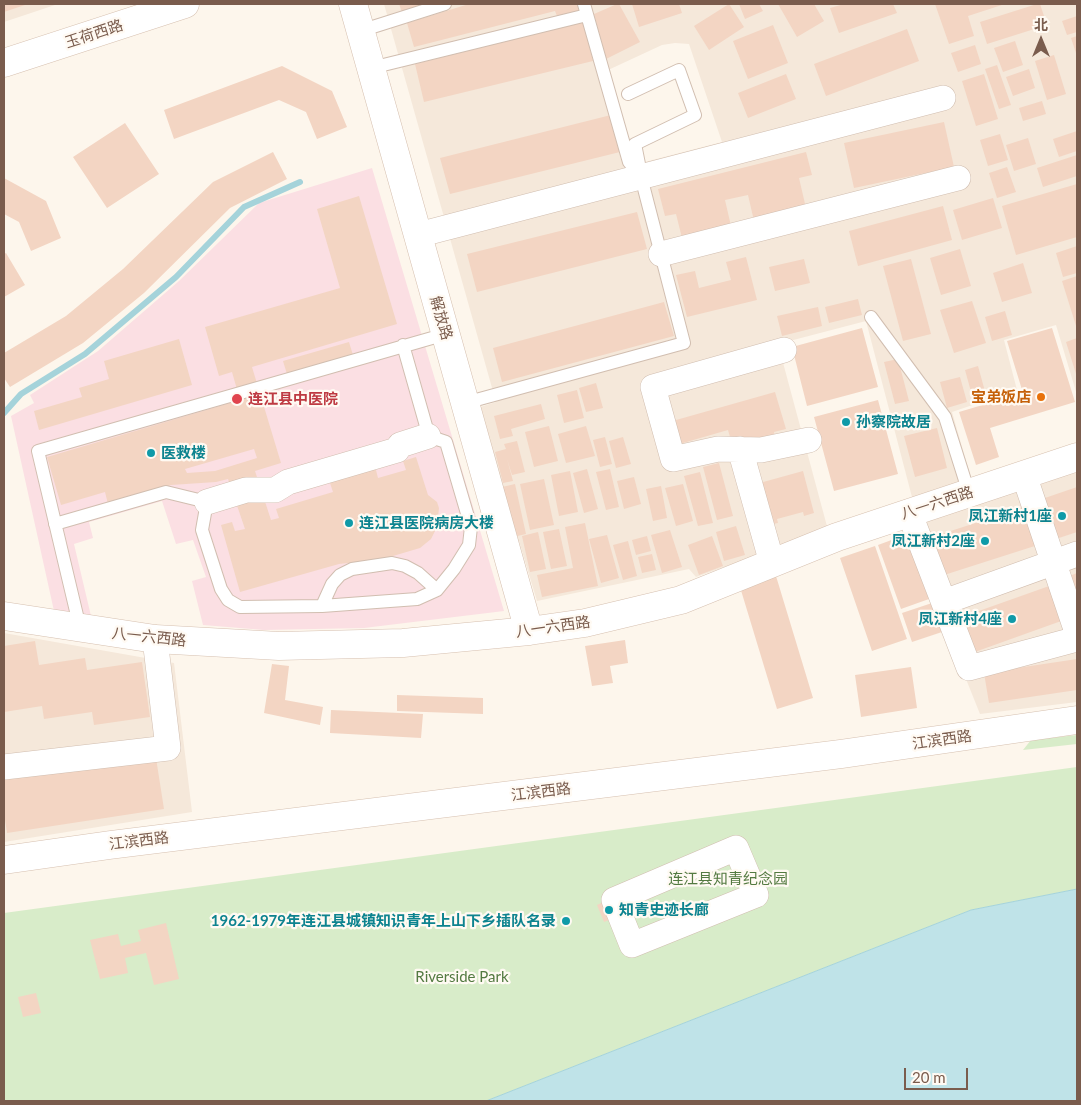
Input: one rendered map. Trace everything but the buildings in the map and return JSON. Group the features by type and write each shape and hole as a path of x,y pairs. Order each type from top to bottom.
{"street":[{"name":"玉荷西路","path":"4,64 185,4"},
{"name":"解放路","path":"352,4 529,631"},
{"path":"418,235 943,98"},
{"path":"661,254 958,178"},
{"path":"784,350 653,387 673,459 718,449 761,450 809,440"},
{"path":"207,502 246,490 275,490 288,482 397,450 400,445 429,439"},
{"path":"740,449 772,563"},
{"name":"八一六西路","path":"4,616 155,639 263,646 319,646 402,642 529,631 616,617 681,600 837,537 1077,458"},
{"path":"1024,475 1066,558 1077,632"},
{"path":"909,512 970,668 1077,639"},
{"path":"944,602 1066,558"},
{"path":"4,767 168,748 155,639"},
{"name":"江滨西路","path":"4,860 110,844 822,757 1077,720"},
{"path":"736,848 756,895 632,945 614,900 736,848"}],"lane":[{"path":"360,31 445,4"},
{"path":"370,68 585,9 629,162 641,177"},
{"path":"465,403 684,343 641,177 635,144 696,115 679,70 628,94"},
{"path":"871,317 945,417 969,493"},
{"path":"80,628 38,451 446,334"},
{"path":"55,524 166,492 207,502 202,530 221,588 228,600 240,608 322,606 417,599 437,590 454,569 469,545 472,527 446,442 429,439 403,346"},
{"path":"322,606 332,584 340,575 352,568 392,563 405,566 418,573 437,590"}],"shaded area":[{"path":"4,4 58,4 4,22"},
{"path":"384,4 1077,4 1077,395 1056,325 1004,340 1017,390 952,412 971,478 913,501 866,321 778,344 828,530 696,577 689,569 537,601 519,541 512,542 477,408 496,402","holes":["675,43 689,44 722,142 633,165 606,71 662,45"]},
{"name":"连江县中医院","path":"372,168 504,611 364,628 264,630 203,625 192,581 206,577 193,540 176,544 162,501 89,522 93,538 74,544 91,616 54,611 11,416 34,403 30,395 98,351 179,281 259,203"},
{"path":"1077,472 1077,702 980,714 904,524"},
{"path":"4,633 174,663 192,812 4,842"}],"green space":[{"path":"1077,735 1077,744 1023,750 1031,740"},
{"name":"Riverside Park","path":"1077,767 1077,889 971,910 486,1101 4,1101 4,913"}],"water":[{"path":"1077,889 1077,1101 486,1101 971,910"}],"waterway":[{"path":"4,413 21,394 85,354 176,277 244,207 300,182"}],"place":[{"name":"宝弟饭店","path":"1041,397"},
{"name":"连江县中医院","path":"237,399"},
{"name":"孙察院故居","path":"846,422"},
{"name":"医救楼","path":"151,453"},
{"name":"凤江新村1座","path":"1062,516"},
{"name":"连江县医院病房大楼","path":"349,523"},
{"name":"凤江新村2座","path":"985,541"},
{"name":"凤江新村4座","path":"1012,619"},
{"name":"知青史迹长廊","path":"609,910"},
{"name":"1962-1979年连江县城镇知识青年上山下乡插队名录","path":"566,921"}],"park label":[{"name":"连江县知青纪念园","path":"728,879"}]}
